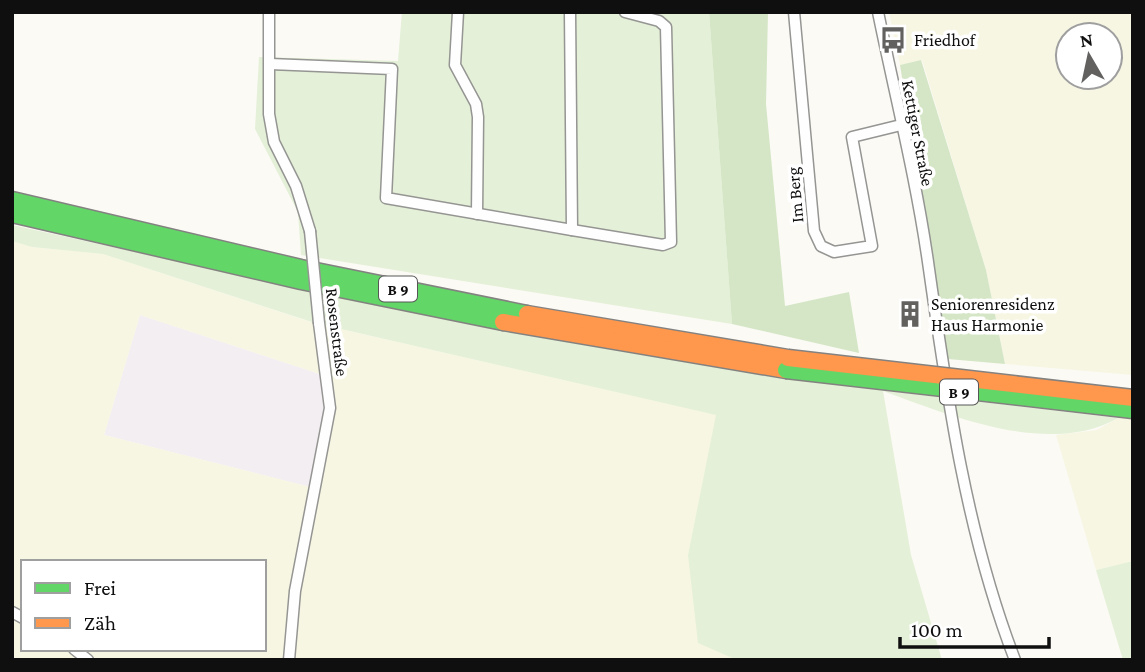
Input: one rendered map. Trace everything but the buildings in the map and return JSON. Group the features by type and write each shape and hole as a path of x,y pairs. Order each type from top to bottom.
{"highway":[{"name":"B 9","path":"12,200 225,252 454,301 787,364 1133,398"},
{"name":"B 9","path":"12,214 225,265 449,313 787,364 1133,410"}],"street":[{"name":"Rosenstraße","path":"269,12 270,114 274,142 296,186 310,231 330,408 295,591 289,660"},
{"path":"458,12 456,65 476,104 478,117 477,214"},
{"path":"570,12 572,230"},
{"path":"270,64 392,69 386,198 663,245 671,242 666,27 659,21 625,12"},
{"name":"Im Berg","path":"794,12 814,231 821,246 834,252 872,246 852,137 901,125"},
{"name":"Kettiger Straße","path":"878,12 927,260 939,351 980,555 1015,660"}],"shaded area":[{"path":"140,315 323,375 326,409 310,487 104,435"}],"green space":[{"path":"402,12 709,12 732,324 301,255 298,212 255,129 259,57 398,61"},
{"path":"709,12 768,12 766,104 785,306 849,292 859,353 732,324"},
{"path":"889,12 1133,12 1133,375 1005,364 986,270 922,60 900,65"},
{"path":"921,60 986,270 1005,364 948,359 900,65"},
{"path":"12,225 351,298 607,348 746,372 1118,418 1091,429 1062,434 1032,433 969,421 883,391 911,555 942,660 737,660 698,643 688,555 716,415 315,323 103,254 32,247 12,241"},
{"path":"12,241 32,247 103,254 314,323 323,375 140,315 104,435 318,489 336,409 323,325 717,415 688,555 737,660 12,660"},
{"path":"1118,418 1133,419 1133,561 1096,570 1056,435 1097,430"},
{"path":"1133,561 1133,660 1123,660 1096,570"}],"traffic: fast":[{"path":"12,200 301,268 527,314"},
{"path":"12,214 301,281 503,322"},
{"path":"786,370 1133,410"}],"traffic: slow":[{"path":"527,314 788,358"},
{"path":"503,322 786,370"},
{"path":"788,358 1133,398"}],"place":[{"name":"Friedhof","path":"893,40"},
{"name":"Seniorenresidenz Haus Harmonie","path":"910,314"}]}
